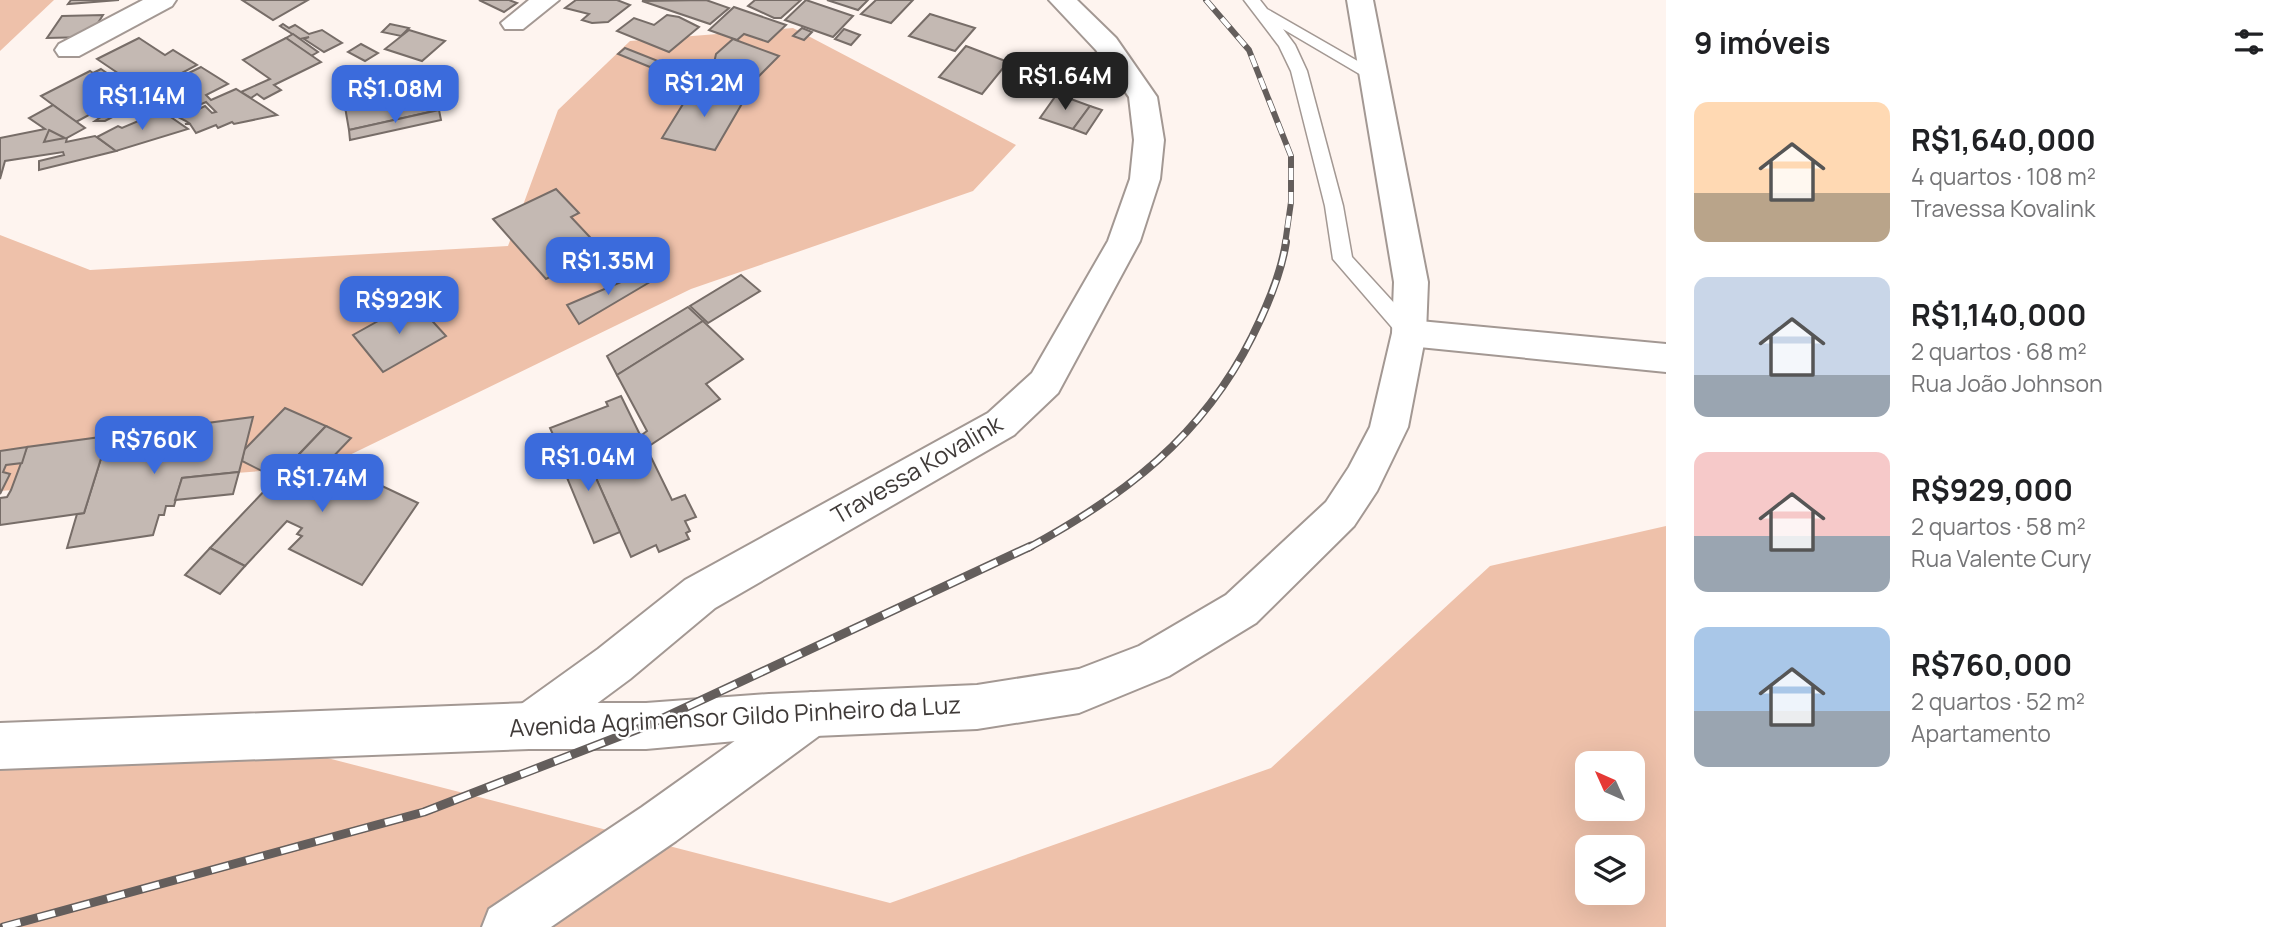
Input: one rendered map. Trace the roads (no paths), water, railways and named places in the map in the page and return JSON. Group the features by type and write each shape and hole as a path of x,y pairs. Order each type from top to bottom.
{"main road":[{"path":"68,50 163,0"},
{"path":"514,23 546,0"},
{"name":"Travessa Kovalink","path":"529,726 614,664 700,594 1002,424 1045,383 1124,241 1145,179 1149,140 1143,97 1106,44 1062,0"},
{"name":"Avenida Agrimensor Gildo Pinheiro da Luz","path":"0,746 529,726 646,726 977,706 1079,691 1154,661 1241,609 1340,514 1363,480 1389,427 1409,333 1411,282 1360,0"},
{"path":"1409,333 1666,358"},
{"path":"507,927 659,824 811,714"}],"lane":[{"path":"1254,4 1374,75"},
{"path":"1254,4 1287,45 1299,71 1334,206 1343,259 1409,333"}],"railway":[{"path":"1206,0 1249,50 1291,156 1291,202 1285,244"},
{"path":"1028,548 1128,485 1157,461 1209,405 1232,373 1258,326 1277,279 1286,242"},
{"path":"3,927 424,812 646,726 1031,546"}]}
